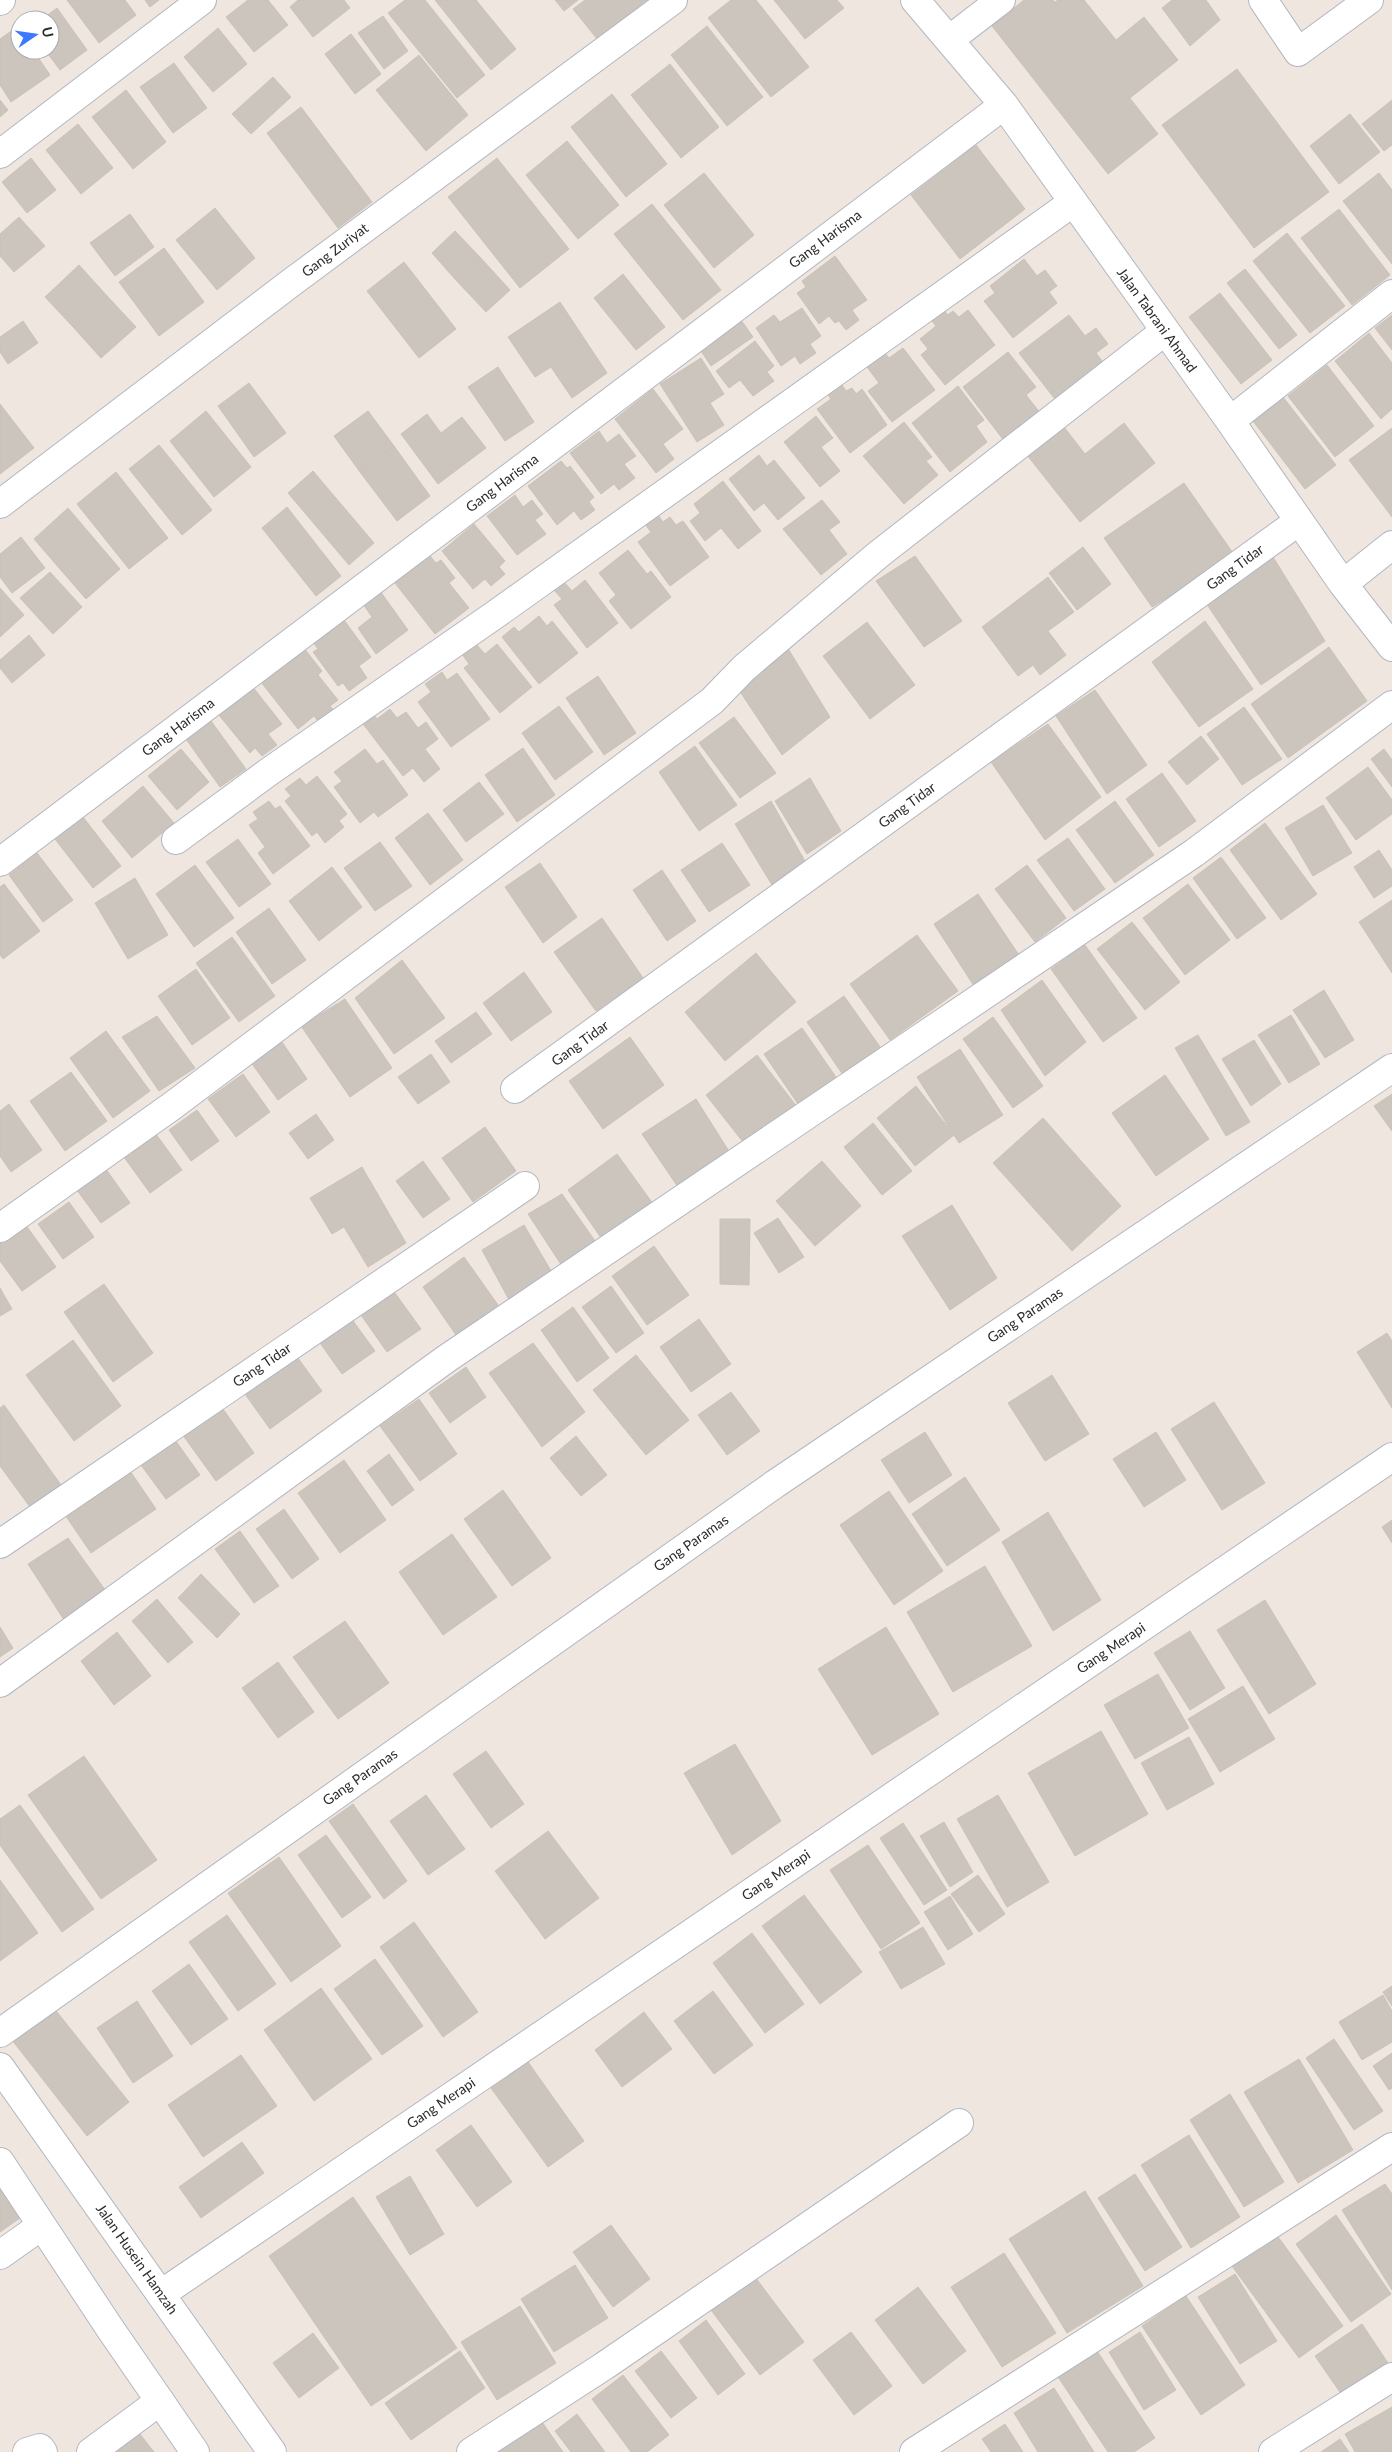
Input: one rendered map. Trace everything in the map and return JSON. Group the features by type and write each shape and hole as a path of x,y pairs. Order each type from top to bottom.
{"street":[{"path":"0,154 202,0"},
{"name":"Gang Zuriyat","path":"0,504 300,276 673,0"},
{"name":"Jalan Tabrani Ahmad","path":"915,0 1004,105 1072,203 1230,421 1343,584 1392,647"},
{"path":"949,40 1001,0"},
{"path":"1263,0 1298,52 1369,0"},
{"name":"Gang Harisma","path":"0,862 1004,105"},
{"path":"176,840 270,771 504,608 1072,203"},
{"path":"1230,421 1392,294"},
{"path":"0,1228 188,1094 712,701 744,668 879,554 1165,331"},
{"name":"Gang Tidar","path":"515,1089 1300,521"},
{"path":"1343,584 1392,545"},
{"path":"0,1683 446,1359 1194,854 1392,705"},
{"name":"Gang Paramas","path":"0,2033 775,1484 1392,1068"},
{"name":"Gang Tidar","path":"0,1544 525,1186"},
{"name":"Gang Merapi","path":"161,2294 1392,1457"},
{"name":"Jalan Husein Hamzah","path":"0,2067 272,2452"},
{"path":"471,2452 604,2366 959,2123"},
{"path":"914,2452 1392,2147"},
{"path":"0,2162 41,2226 195,2452"},
{"path":"0,2255 41,2226"},
{"path":"1273,2452 1392,2377"},
{"path":"91,2452 160,2401"},
{"path":"27,2452 40,2448 43,2452"}],"building":[{"path":"67,0 125,0 136,15 99,43"},
{"path":"145,0 159,0 150,7"},
{"path":"248,0 268,0 288,25 254,52 226,17"},
{"path":"298,0 344,0 350,8 313,37 290,7"},
{"path":"405,0 425,0 485,75 457,98 388,13"},
{"path":"435,0 476,0 516,49 491,70"},
{"path":"555,0 578,0 564,11"},
{"path":"585,0 647,0 598,40 573,9"},
{"path":"731,0 756,0 809,67 771,97 708,18"},
{"path":"774,0 837,0 844,8 805,39"},
{"path":"1024,0 1053,0 1158,134 1108,174 992,26"},
{"path":"1058,0 1084,0 1116,40 1144,17 1178,60 1130,98 1055,2"},
{"path":"1172,0 1206,0 1220,20 1190,46 1162,8"},
{"path":"60,12 87,50 60,70 52,60 60,60"},
{"path":"383,16 408,51 384,69 358,33"},
{"path":"707,26 763,97 727,126 671,55"},
{"path":"218,28 247,64 213,92 184,57"},
{"path":"10,32 10,60 40,60 50,75 11,102 0,85 0,39"},
{"path":"351,34 381,74 355,94 325,54"},
{"path":"419,55 468,115 426,151 376,90"},
{"path":"174,63 207,108 173,133 140,87"},
{"path":"670,64 719,127 681,158 631,95"},
{"path":"1237,69 1329,192 1254,248 1162,125"},
{"path":"273,77 291,97 251,134 232,114"},
{"path":"126,90 166,142 133,169 92,117"},
{"path":"612,94 667,164 626,197 571,127"},
{"path":"0,100 8,110 0,117"},
{"path":"1392,100 1392,145 1384,151 1362,124"},
{"path":"301,107 372,202 338,228 267,133"},
{"path":"1350,114 1380,152 1339,184 1310,146"},
{"path":"78,124 113,168 81,194 46,150"},
{"path":"567,141 619,205 578,239 526,175"},
{"path":"976,145 1025,209 960,259 911,195"},
{"path":"31,158 56,190 27,213 2,182"},
{"path":"497,158 569,249 520,288 448,197"},
{"path":"704,173 754,235 714,268 664,205"},
{"path":"1379,173 1392,190 1392,264 1343,201"},
{"path":"652,204 721,290 683,320 614,234"},
{"path":"215,208 255,258 217,290 176,240"},
{"path":"1339,209 1390,275 1352,305 1301,238"},
{"path":"130,214 154,247 115,276 90,243"},
{"path":"19,217 45,246 14,272 0,256 0,234"},
{"path":"455,231 479,256 454,278 432,253"},
{"path":"1287,233 1345,306 1310,333 1253,261"},
{"path":"164,248 204,302 159,336 119,282"},
{"path":"479,256 510,290 486,312 454,278"},
{"path":"835,256 867,300 852,310 859,320 846,330 839,321 835,323 829,316 819,324 797,293 806,287 802,281"},
{"path":"1024,259 1037,276 1045,270 1057,286 1049,292 1057,303 1013,338 984,301 995,293 990,286"},
{"path":"404,262 456,329 419,358 367,291"},
{"path":"79,265 108,297 74,328 45,297"},
{"path":"1245,269 1297,335 1279,349 1227,283"},
{"path":"623,274 665,327 636,350 594,298"},
{"path":"1220,293 1272,360 1241,384 1189,317"},
{"path":"108,297 136,327 101,358 74,328"},
{"path":"560,302 607,373 572,398 551,367 535,377 508,337"},
{"path":"941,307 948,315 953,311 959,317 968,310 995,345 945,385 921,355 928,349 920,339 936,326 929,317"},
{"path":"802,308 821,336 810,344 816,353 800,364 795,356 781,366 756,328 774,315 780,322"},
{"path":"736,313 753,337 711,366 695,342"},
{"path":"1069,315 1085,336 1096,328 1108,344 1096,353 1106,366 1058,403 1019,353"},
{"path":"1392,315 1392,350 1375,328"},
{"path":"23,321 38,343 8,364 0,352 0,337"},
{"path":"1369,333 1392,363 1392,409 1381,419 1335,361"},
{"path":"755,341 774,366 767,372 774,381 753,396 740,380 729,388 716,371"},
{"path":"903,348 935,390 892,422 868,391 879,383 867,367 885,353 889,358"},
{"path":"1008,352 1036,387 1026,395 1041,414 1005,442 963,387"},
{"path":"701,358 724,394 710,403 724,425 697,442 660,384"},
{"path":"1327,365 1374,426 1335,457 1288,396"},
{"path":"498,367 534,422 505,441 468,387"},
{"path":"840,382 846,391 852,388 856,394 862,389 887,425 850,453 817,409 831,399 826,392"},
{"path":"249,383 286,433 254,457 218,406"},
{"path":"958,386 984,420 976,426 987,442 950,472 912,423"},
{"path":"653,389 683,429 663,444 674,459 656,473 615,419"},
{"path":"1283,397 1336,465 1305,489 1253,421"},
{"path":"0,404 34,448 0,474"},
{"path":"206,411 251,467 214,497 170,441"},
{"path":"368,411 394,446 360,472 334,436"},
{"path":"427,414 441,433 462,417 486,448 438,484 401,434"},
{"path":"816,416 833,438 821,447 840,471 820,487 784,442"},
{"path":"904,422 932,457 926,461 938,475 904,504 863,456"},
{"path":"1124,423 1155,463 1080,522 1027,455 1064,427 1085,454"},
{"path":"1392,428 1392,517 1349,460"},
{"path":"599,431 607,443 619,434 636,456 624,464 635,478 619,490 614,484 601,494 570,453"},
{"path":"159,445 212,510 182,535 129,469"},
{"path":"394,446 430,496 397,521 360,472"},
{"path":"759,455 767,466 774,460 805,498 778,520 764,503 754,511 729,479"},
{"path":"561,461 567,468 570,466 594,497 589,502 595,510 581,520 574,511 557,525 528,486"},
{"path":"313,471 374,543 349,565 288,493"},
{"path":"116,472 168,538 129,569 77,504"},
{"path":"723,481 761,531 738,549 721,528 705,541 690,521 700,513 694,504"},
{"path":"1184,483 1235,556 1152,607 1104,538"},
{"path":"515,495 523,507 532,500 543,514 535,520 546,534 517,555 487,516"},
{"path":"822,500 840,522 829,530 847,554 821,575 783,529"},
{"path":"287,507 341,576 316,596 262,528"},
{"path":"68,508 120,569 86,599 34,539"},
{"path":"658,515 663,522 670,517 676,525 683,521 709,557 670,586 638,542 651,532 645,524"},
{"path":"474,524 505,561 499,567 505,574 491,586 485,579 473,589 442,551"},
{"path":"21,537 45,568 12,593 0,577 0,554"},
{"path":"1083,547 1111,584 1077,610 1049,573"},
{"path":"628,550 647,574 651,571 671,597 631,629 609,601 616,595 599,573"},
{"path":"430,556 436,563 441,560 455,578 449,583 469,608 435,634 395,583"},
{"path":"915,556 962,621 924,647 876,581"},
{"path":"1273,557 1325,641 1261,685 1206,603"},
{"path":"50,572 82,607 53,634 20,598"},
{"path":"1048,577 1074,612 1048,631 1066,655 1040,675 1033,665 1018,676 982,627"},
{"path":"585,580 618,623 587,648 554,605 562,599 554,590 564,582 572,591"},
{"path":"0,588 24,615 0,637"},
{"path":"380,591 408,630 376,654 358,628 372,617 363,604"},
{"path":"539,616 547,626 552,621 578,653 539,684 502,637 514,627 519,632"},
{"path":"344,620 371,657 359,666 367,678 349,691 343,683 338,686 313,652 318,649 313,642"},
{"path":"1205,621 1253,689 1199,727 1152,662"},
{"path":"867,622 915,685 870,719 823,656"},
{"path":"29,635 45,655 12,683 0,668 0,660"},
{"path":"299,642 322,671 318,675 338,700 330,706 336,713 321,725 314,716 298,729 257,677"},
{"path":"475,643 485,654 497,644 532,687 500,713 464,668 469,664 462,654"},
{"path":"787,647 830,717 782,755 737,687"},
{"path":"1329,647 1367,701 1288,758 1251,704"},
{"path":"442,672 447,680 457,673 490,719 451,747 418,702 431,692 425,684"},
{"path":"598,676 636,733 604,755 566,698"},
{"path":"252,686 282,724 268,734 277,745 262,756 255,748 250,753 218,714"},
{"path":"1095,690 1147,765 1107,794 1056,716"},
{"path":"559,706 593,752 555,780 522,733"},
{"path":"1244,707 1282,759 1242,785 1207,734"},
{"path":"390,709 397,718 406,712 418,728 426,722 438,739 425,749 440,769 424,782 413,768 403,776 360,720 371,711 377,719"},
{"path":"734,717 776,773 740,798 699,743"},
{"path":"211,721 246,769 220,787 186,739"},
{"path":"1048,724 1101,797 1045,840 991,762"},
{"path":"1201,736 1219,759 1187,785 1168,762"},
{"path":"695,746 737,805 699,831 659,772"},
{"path":"523,748 555,795 517,822 485,775"},
{"path":"181,749 209,782 177,810 148,776"},
{"path":"365,749 377,764 383,760 408,795 378,817 374,812 360,823 334,787 342,781 334,772"},
{"path":"1384,749 1392,760 1392,787 1371,759"},
{"path":"1368,767 1392,800 1392,814 1356,840 1326,798"},
{"path":"1162,773 1196,821 1159,847 1126,799"},
{"path":"317,776 347,814 339,821 344,827 325,843 317,832 312,836 285,801 291,796 285,789 300,778 306,785"},
{"path":"810,778 841,831 807,854 775,801"},
{"path":"479,782 504,814 466,842 443,810"},
{"path":"143,786 174,823 132,858 102,821"},
{"path":"269,801 275,809 280,806 310,846 273,874 258,853 265,847 249,825 258,819 253,812"},
{"path":"771,801 806,863 772,885 735,824"},
{"path":"1115,801 1154,855 1115,883 1076,830"},
{"path":"1323,805 1352,853 1313,876 1285,828"},
{"path":"428,813 463,860 430,885 395,838"},
{"path":"83,817 121,866 93,888 55,839"},
{"path":"1265,823 1317,894 1281,920 1230,850"},
{"path":"1068,838 1105,889 1074,911 1037,860"},
{"path":"238,839 271,884 239,907 206,862"},
{"path":"380,842 412,886 375,911 344,868"},
{"path":"722,843 750,885 709,912 681,870"},
{"path":"1379,850 1392,870 1392,886 1374,898 1354,867"},
{"path":"37,853 73,900 43,922 9,875"},
{"path":"1221,857 1266,918 1237,939 1193,878"},
{"path":"540,863 577,917 543,943 505,887"},
{"path":"195,865 234,918 194,947 156,894"},
{"path":"1027,865 1066,918 1035,942 995,889"},
{"path":"332,867 362,907 319,941 289,901"},
{"path":"662,870 696,921 667,941 633,890"},
{"path":"135,878 168,935 128,959 95,903"},
{"path":"4,884 40,931 3,959 0,955 0,887"},
{"path":"1188,884 1230,940 1185,975 1143,918"},
{"path":"978,894 1019,955 974,986 934,924"},
{"path":"1392,900 1392,973 1359,922"},
{"path":"269,908 306,960 272,984 236,932"},
{"path":"602,918 643,978 596,1011 554,952"},
{"path":"1132,922 1180,982 1145,1010 1097,949"},
{"path":"917,935 958,991 890,1040 850,984"},
{"path":"232,937 275,996 239,1022 196,963"},
{"path":"1085,945 1137,1018 1103,1042 1051,969"},
{"path":"756,953 796,1002 725,1061 685,1012"},
{"path":"402,960 445,1018 394,1054 355,998"},
{"path":"196,969 230,1018 192,1045 158,996"},
{"path":"524,972 552,1012 511,1041 483,1003"},
{"path":"1042,980 1086,1042 1045,1076 1001,1010"},
{"path":"1324,990 1354,1040 1325,1058 1293,1010"},
{"path":"844,996 883,1051 845,1078 807,1022"},
{"path":"345,999 392,1068 350,1097 301,1026"},
{"path":"476,1012 492,1034 451,1063 435,1041"},
{"path":"1291,1015 1320,1064 1289,1083 1258,1035"},
{"path":"157,1016 195,1068 159,1091 122,1037"},
{"path":"993,1017 1043,1086 1013,1108 963,1039"},
{"path":"802,1028 838,1080 800,1107 764,1054"},
{"path":"106,1031 150,1091 113,1118 70,1058"},
{"path":"1198,1035 1250,1122 1226,1136 1175,1048"},
{"path":"630,1037 664,1085 603,1129 569,1081"},
{"path":"280,1039 307,1079 278,1100 250,1061"},
{"path":"1254,1040 1281,1084 1251,1106 1222,1059"},
{"path":"960,1049 1003,1115 959,1143 917,1077"},
{"path":"431,1054 450,1082 418,1104 398,1077"},
{"path":"757,1055 798,1108 747,1147 706,1095"},
{"path":"71,1072 107,1121 65,1151 30,1101"},
{"path":"243,1074 270,1112 236,1137 208,1099"},
{"path":"1165,1075 1209,1139 1156,1176 1112,1113"},
{"path":"916,1086 954,1135 915,1166 877,1118"},
{"path":"1392,1094 1392,1131 1374,1106"},
{"path":"696,1099 732,1156 680,1190 642,1134"},
{"path":"9,1104 42,1150 11,1172 0,1156 0,1111"},
{"path":"197,1110 219,1141 191,1161 169,1130"},
{"path":"316,1114 334,1140 308,1159 289,1133"},
{"path":"1043,1118 1121,1206 1072,1251 993,1163"},
{"path":"873,1123 912,1171 882,1195 844,1147"},
{"path":"485,1127 516,1171 473,1202 442,1158"},
{"path":"153,1130 182,1170 150,1193 121,1153"},
{"path":"617,1154 656,1208 606,1245 568,1190"},
{"path":"423,1161 450,1199 423,1218 396,1181"},
{"path":"822,1161 861,1206 815,1246 776,1201"},
{"path":"103,1165 130,1203 101,1223 74,1186"},
{"path":"362,1167 406,1243 368,1267 344,1227 332,1234 310,1198"},
{"path":"562,1194 600,1248 566,1272 528,1214"},
{"path":"69,1202 94,1237 63,1259 38,1224"},
{"path":"952,1205 997,1278 950,1310 902,1236"},
{"path":"778,1218 804,1257 779,1273 754,1233"},
{"path":"720,1219 750,1219 749,1285 720,1284"},
{"path":"25,1224 56,1267 22,1291 0,1261 0,1241"},
{"path":"524,1225 557,1281 514,1309 482,1250"},
{"path":"654,1246 689,1295 647,1325 612,1276"},
{"path":"464,1257 498,1305 456,1335 423,1287"},
{"path":"387,1282 421,1329 387,1352 354,1305"},
{"path":"104,1284 153,1353 113,1382 64,1312"},
{"path":"611,1286 644,1333 616,1353 582,1307"},
{"path":"0,1288 12,1309 0,1316"},
{"path":"573,1307 609,1358 577,1382 541,1330"},
{"path":"345,1310 375,1351 342,1374 313,1333"},
{"path":"699,1319 731,1364 691,1392 660,1347"},
{"path":"1387,1333 1392,1341 1392,1408 1357,1352"},
{"path":"73,1340 121,1406 74,1441 26,1375"},
{"path":"533,1343 585,1412 542,1447 489,1373"},
{"path":"292,1350 322,1391 270,1429 240,1387"},
{"path":"636,1355 689,1420 646,1455 593,1390"},
{"path":"466,1367 486,1397 450,1423 429,1393"},
{"path":"1052,1375 1089,1434 1045,1461 1008,1403"},
{"path":"731,1392 760,1431 727,1455 698,1415"},
{"path":"216,1399 254,1453 216,1481 177,1427"},
{"path":"419,1399 457,1454 420,1481 380,1426"},
{"path":"1214,1402 1265,1483 1222,1510 1171,1429"},
{"path":"4,1405 61,1485 30,1507 0,1466 0,1408"},
{"path":"925,1432 952,1475 909,1503 881,1460"},
{"path":"1156,1432 1186,1480 1144,1507 1113,1459"},
{"path":"576,1436 607,1475 581,1496 550,1458"},
{"path":"173,1437 200,1475 166,1499 138,1461"},
{"path":"389,1454 414,1490 392,1506 367,1471"},
{"path":"344,1460 386,1520 340,1553 298,1493"},
{"path":"126,1465 156,1509 91,1553 61,1509"},
{"path":"965,1477 1000,1530 947,1566 912,1514"},
{"path":"503,1490 551,1558 512,1586 464,1519"},
{"path":"889,1491 943,1571 894,1605 840,1525"},
{"path":"284,1509 319,1559 292,1579 256,1529"},
{"path":"1048,1512 1101,1600 1053,1631 1002,1542"},
{"path":"1392,1520 1392,1543 1382,1527"},
{"path":"240,1531 279,1586 254,1603 215,1549"},
{"path":"452,1534 497,1597 443,1635 399,1572"},
{"path":"68,1538 108,1594 66,1623 28,1564"},
{"path":"985,1566 1032,1646 953,1692 907,1612"},
{"path":"201,1574 240,1614 217,1638 178,1598"},
{"path":"157,1599 193,1642 168,1663 132,1621"},
{"path":"1265,1600 1316,1684 1269,1714 1217,1630"},
{"path":"345,1621 389,1683 338,1719 293,1657"},
{"path":"0,1627 13,1648 0,1657"},
{"path":"886,1627 939,1714 872,1755 818,1669"},
{"path":"1190,1631 1225,1688 1190,1710 1154,1653"},
{"path":"117,1632 151,1676 114,1705 81,1661"},
{"path":"278,1662 314,1712 278,1738 242,1688"},
{"path":"1158,1674 1189,1728 1135,1759 1104,1705"},
{"path":"1243,1686 1275,1739 1220,1772 1188,1719"},
{"path":"1101,1731 1148,1814 1075,1856 1028,1773"},
{"path":"1189,1737 1214,1784 1167,1810 1141,1763"},
{"path":"735,1744 781,1821 732,1855 684,1773"},
{"path":"486,1751 524,1804 491,1828 453,1774"},
{"path":"84,1756 157,1860 101,1899 28,1795"},
{"path":"426,1795 465,1849 428,1875 390,1821"},
{"path":"998,1795 1049,1882 1007,1907 957,1819"},
{"path":"353,1804 407,1881 384,1899 329,1821"},
{"path":"20,1805 94,1909 62,1932 0,1845 0,1819"},
{"path":"944,1822 973,1872 950,1887 920,1836"},
{"path":"903,1823 947,1890 924,1905 880,1838"},
{"path":"548,1831 599,1898 545,1939 495,1871"},
{"path":"326,1835 371,1897 342,1918 298,1855"},
{"path":"868,1845 920,1923 881,1949 830,1870"},
{"path":"279,1857 341,1946 291,1982 228,1893"},
{"path":"978,1875 1005,1914 979,1932 951,1894"},
{"path":"0,1880 38,1933 0,1961"},
{"path":"804,1895 862,1972 820,2004 762,1926"},
{"path":"950,1896 973,1934 948,1950 924,1912"},
{"path":"227,1915 276,1984 238,2011 189,1942"},
{"path":"414,1922 478,2012 443,2037 380,1947"},
{"path":"923,1927 945,1964 901,1989 879,1952"},
{"path":"752,1933 804,2004 765,2033 713,1963"},
{"path":"375,1959 423,2026 382,2055 334,1989"},
{"path":"189,1964 228,2019 191,2045 152,1991"},
{"path":"1392,1986 1392,2006 1383,1992"},
{"path":"321,1988 372,2059 314,2101 264,2030"},
{"path":"713,1991 753,2045 714,2074 674,2021"},
{"path":"1383,1995 1392,2011 1392,2042 1362,2060 1339,2022"},
{"path":"137,2001 173,2056 133,2083 97,2028"},
{"path":"53,2007 129,2102 87,2136 12,2040"},
{"path":"644,2012 672,2049 622,2087 595,2050"},
{"path":"1334,2039 1383,2111 1354,2130 1306,2058"},
{"path":"1392,2053 1392,2088 1389,2090 1373,2066"},
{"path":"241,2055 277,2106 203,2157 168,2105"},
{"path":"1299,2059 1353,2150 1298,2183 1244,2092"},
{"path":"528,2062 584,2141 548,2167 491,2088"},
{"path":"1230,2094 1284,2182 1244,2207 1190,2120"},
{"path":"471,2125 512,2182 477,2207 436,2150"},
{"path":"1189,2135 1240,2217 1191,2248 1141,2165"},
{"path":"242,2142 264,2173 201,2218 179,2187"},
{"path":"1135,2174 1182,2247 1145,2271 1098,2198"},
{"path":"0,2175 27,2213 0,2232"},
{"path":"410,2176 444,2234 410,2255 376,2197"},
{"path":"1385,2184 1392,2194 1392,2290 1342,2210"},
{"path":"1085,2191 1143,2286 1067,2333 1009,2239"},
{"path":"353,2197 457,2348 371,2406 269,2256"},
{"path":"1336,2215 1391,2294 1351,2322 1296,2244"},
{"path":"611,2225 650,2279 613,2307 573,2252"},
{"path":"1276,2234 1343,2326 1299,2358 1232,2266"},
{"path":"1004,2253 1056,2333 1002,2367 951,2287"},
{"path":"575,2265 608,2318 554,2352 521,2299"},
{"path":"752,2273 804,2342 760,2375 708,2306"},
{"path":"1235,2274 1277,2341 1240,2364 1198,2297"},
{"path":"918,2287 966,2351 923,2384 875,2320"},
{"path":"1186,2296 1245,2385 1201,2415 1142,2326"},
{"path":"520,2306 556,2363 497,2400 461,2342"},
{"path":"706,2320 745,2374 718,2395 679,2341"},
{"path":"1362,2324 1392,2369 1346,2401 1315,2356"},
{"path":"851,2332 892,2386 854,2415 813,2360"},
{"path":"1140,2332 1176,2390 1144,2410 1109,2352"},
{"path":"313,2333 339,2368 299,2398 273,2363"},
{"path":"460,2351 485,2388 411,2440 385,2403"},
{"path":"661,2351 697,2398 671,2418 635,2371"},
{"path":"1097,2351 1155,2438 1134,2452 1108,2452 1058,2377"},
{"path":"623,2375 669,2435 647,2452 631,2452 592,2399"},
{"path":"1054,2388 1094,2452 1038,2452 1014,2413"},
{"path":"1392,2407 1392,2452 1355,2452 1345,2434"},
{"path":"577,2414 605,2452 571,2452 555,2431"},
{"path":"542,2422 563,2452 499,2452"},
{"path":"1005,2424 1023,2452 991,2452 982,2439"},
{"path":"136,2429 154,2452 106,2452"},
{"path":"1340,2439 1349,2452 1321,2452"}]}
